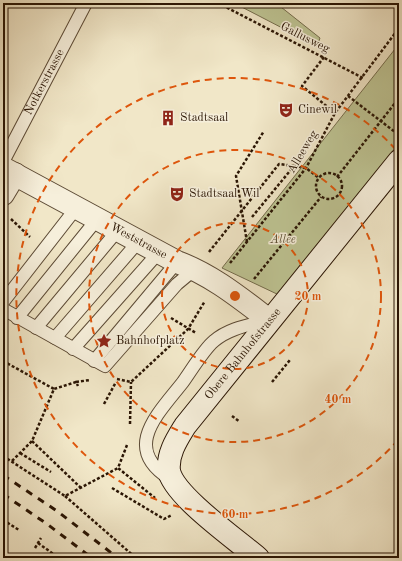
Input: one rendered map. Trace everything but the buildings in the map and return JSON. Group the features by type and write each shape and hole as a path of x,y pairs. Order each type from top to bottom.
{"street":[{"name":"Obere Bahnhofstrasse","path":"172,481 169,470 170,458 177,439 185,426 269,320 397,167"},
{"path":"3,194 7,168"},
{"name":"Weststrasse","path":"7,168 177,261 211,289 269,320"},
{"path":"172,481 188,499 258,558"}],"lane":[{"name":"Notkerstrasse","path":"7,168 86,3"},
{"path":"3,302 77,207"},
{"path":"17,318 98,218"},
{"path":"36,328 118,230"},
{"path":"55,338 139,241"},
{"path":"73,349 177,261"},
{"path":"99,364 177,284 177,261"},
{"path":"99,364 177,261"},
{"path":"3,309 99,364"},
{"path":"172,481 161,474 150,463 145,449 147,432 156,415 214,341 236,328 269,320"}],"path":[{"name":"Gallusweg","path":"218,3 363,78"},
{"path":"224,6 227,3"},
{"name":"Alleeweg","path":"117,379 131,382 188,329 211,289 306,168 335,113 363,78 399,28"},
{"path":"324,58 302,86 335,113"},
{"path":"348,96 399,135"},
{"path":"337,176 399,98"},
{"path":"247,242 236,176 264,131"},
{"path":"177,261 279,164 306,168 318,178"},
{"path":"252,217 294,166"},
{"path":"330,173 337,176 341,184 340,192 334,198 321,197 318,194 316,186 318,178 330,173"},
{"path":"249,277 255,280 321,197"},
{"path":"272,382 290,360"},
{"path":"3,361 54,389 76,382 78,386"},
{"path":"99,364 102,378 117,379 104,404"},
{"path":"12,461 32,441 54,389"},
{"path":"232,416 240,422"},
{"path":"32,441 81,488"},
{"path":"20,453 51,472"},
{"path":"3,456 65,496 136,558"},
{"path":"65,496 118,468"},
{"path":"112,488 164,519"},
{"path":"3,520 20,530"},
{"path":"35,548 41,538"},
{"path":"38,543 59,558"}],"green space":[{"path":"234,3 283,3 281,7 320,38 317,46"},
{"name":"Allee","path":"399,44 399,143 279,295 222,268"}],"railway":[{"path":"3,475 57,511 118,558"},
{"path":"3,494 47,524 92,558"}],"place":[{"name":"Cinewil","path":"286,110"},
{"name":"Stadtsaal","path":"168,118"},
{"name":"Stadtsaal Wil","path":"177,194"},
{"name":"Bahnhofplatz","path":"104,341"}]}
